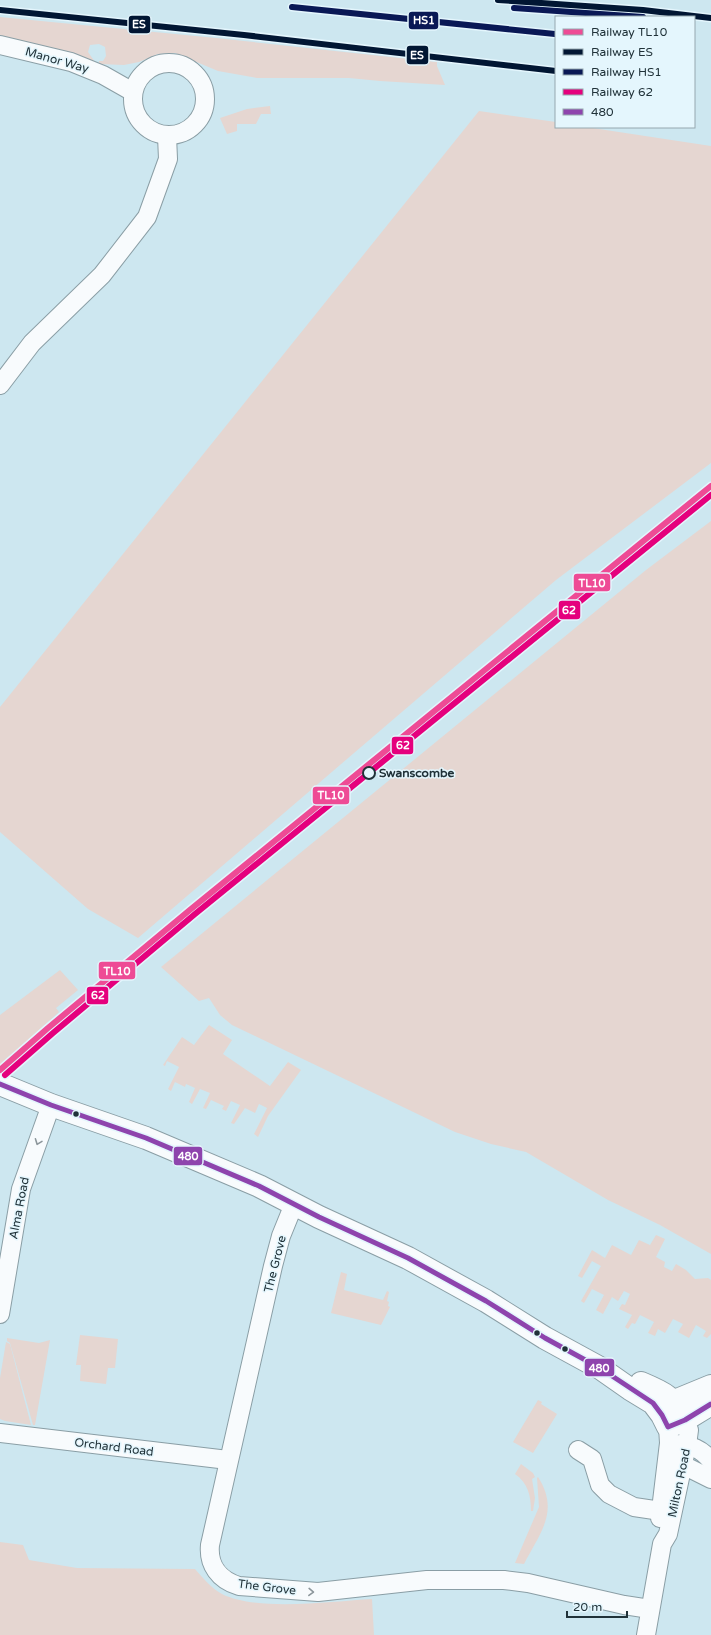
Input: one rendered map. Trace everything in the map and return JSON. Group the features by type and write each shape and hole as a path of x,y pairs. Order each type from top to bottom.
{"main road":[{"path":"0,1084 51,1105 146,1138 258,1186 414,1261 486,1301 545,1338 600,1368 630,1390 650,1401 671,1420"},
{"path":"671,1420 711,1386"},
{"path":"671,1420 711,1404"}],"street":[{"name":"Manor Way","path":"0,45 71,62 103,75 133,92"},
{"path":"165,63 177,64 187,68 196,75 202,85 205,96 204,108 199,120 190,128 179,134 167,136 155,133 144,126 137,116 133,104 133,92 137,81 144,72 154,66 165,63"},
{"path":"0,385 32,343 102,275 147,217 168,159 167,136"},
{"name":"Alma Road","path":"0,1314 21,1189 51,1105"},
{"name":"The Grove","path":"294,1204 285,1224 277,1250 228,1460 210,1545 210,1560 215,1570 231,1583 245,1587 318,1592 427,1580 504,1580 528,1583 624,1605 650,1609"},
{"path":"671,1420 687,1445 702,1451 711,1461"},
{"name":"Milton Road","path":"662,1544 659,1532 661,1511 675,1464 687,1445 689,1430 671,1420"},
{"name":"Milton Road","path":"646,1635 662,1544 668,1534 675,1464 671,1420"},
{"name":"Orchard Road","path":"0,1433 228,1460"},
{"path":"578,1450 591,1458 600,1485 609,1494 632,1506 661,1511"},
{"path":"675,1464 711,1479"}],"shaded area":[{"path":"0,17 216,38 437,62 437,66 445,85 349,78 257,78 218,71 175,53 158,54 139,62 124,65 99,64 99,61 103,61 106,56 105,47 99,44 90,45 88,52 95,62 48,47 0,36"},
{"path":"270,106 271,114 261,114 256,124 237,124 237,131 227,134 220,118 247,109"},
{"path":"479,111 555,122 555,128 593,128 711,146 711,463 556,580 138,938 88,909 0,832 0,707"},
{"path":"711,521 711,1254 660,1225 608,1200 526,1152 491,1144 455,1132 232,1025 220,1015 209,998 199,1001 161,967 646,570"},
{"path":"60,970 78,990 56,1008 59,1012 0,1065 0,1015"},
{"path":"209,1025 232,1040 223,1054 270,1086 288,1062 301,1070 268,1116 258,1137 254,1134 267,1108 259,1104 255,1113 245,1108 234,1124 231,1123 240,1105 231,1101 226,1111 222,1109 224,1106 211,1100 206,1109 203,1108 210,1093 200,1089 192,1104 189,1102 195,1088 186,1084 185,1087 175,1082 171,1091 168,1089 179,1067 167,1061 165,1066 163,1065 182,1037 194,1045"},
{"path":"656,1235 665,1239 656,1257 665,1262 664,1267 672,1271 676,1264 686,1270 695,1279 708,1278 711,1280 711,1334 707,1338 703,1336 706,1331 696,1325 689,1338 678,1332 683,1324 673,1319 665,1333 658,1329 655,1336 648,1333 654,1322 640,1315 635,1324 632,1323 628,1329 625,1327 632,1315 619,1309 622,1304 625,1305 630,1294 624,1291 618,1301 612,1297 603,1314 596,1310 604,1295 592,1289 584,1303 581,1301 601,1266 592,1261 582,1278 578,1276 592,1250 605,1258 612,1245 631,1255 639,1240 650,1245"},
{"path":"341,1272 347,1274 344,1290 383,1300 387,1291 389,1292 387,1301 389,1302 388,1306 390,1307 381,1325 331,1313"},
{"path":"80,1335 118,1339 115,1368 108,1368 106,1384 80,1381 81,1365 76,1365"},
{"path":"7,1338 39,1343 50,1340 35,1425 33,1425 10,1343 7,1341"},
{"path":"6,1342 10,1344 31,1425 0,1419 0,1378"},
{"path":"538,1400 542,1402 541,1404 557,1414 533,1453 513,1442"},
{"path":"521,1464 533,1473 535,1477 532,1479 535,1498 533,1511 531,1511 528,1490 523,1481 515,1474"},
{"path":"538,1477 544,1489 547,1501 545,1522 524,1564 515,1563 539,1507"},
{"path":"0,1542 23,1545 29,1560 77,1568 195,1569 204,1580 218,1592 237,1599 255,1603 296,1604 372,1599 374,1635 0,1635"}],"rail line":[{"name":"ES","path":"498,0 643,10 694,16"},
{"name":"HS1","path":"292,7 555,34"},
{"name":"HS1","path":"514,8 629,16"},
{"name":"ES","path":"0,10 244,35 555,71"},
{"name":"ES","path":"695,16 711,18"},
{"name":"TL10","path":"0,1070 191,909 711,486"},
{"name":"62","path":"5,1075 195,914 711,495"}],"transit line":[{"name":"480","path":"0,1084 51,1105 146,1138 259,1186 319,1217 408,1258 486,1301 545,1338 600,1368 653,1403 662,1415 668,1427 685,1420 711,1404"}],"place":[{"name":"Swanscombe","path":"369,773"}]}
